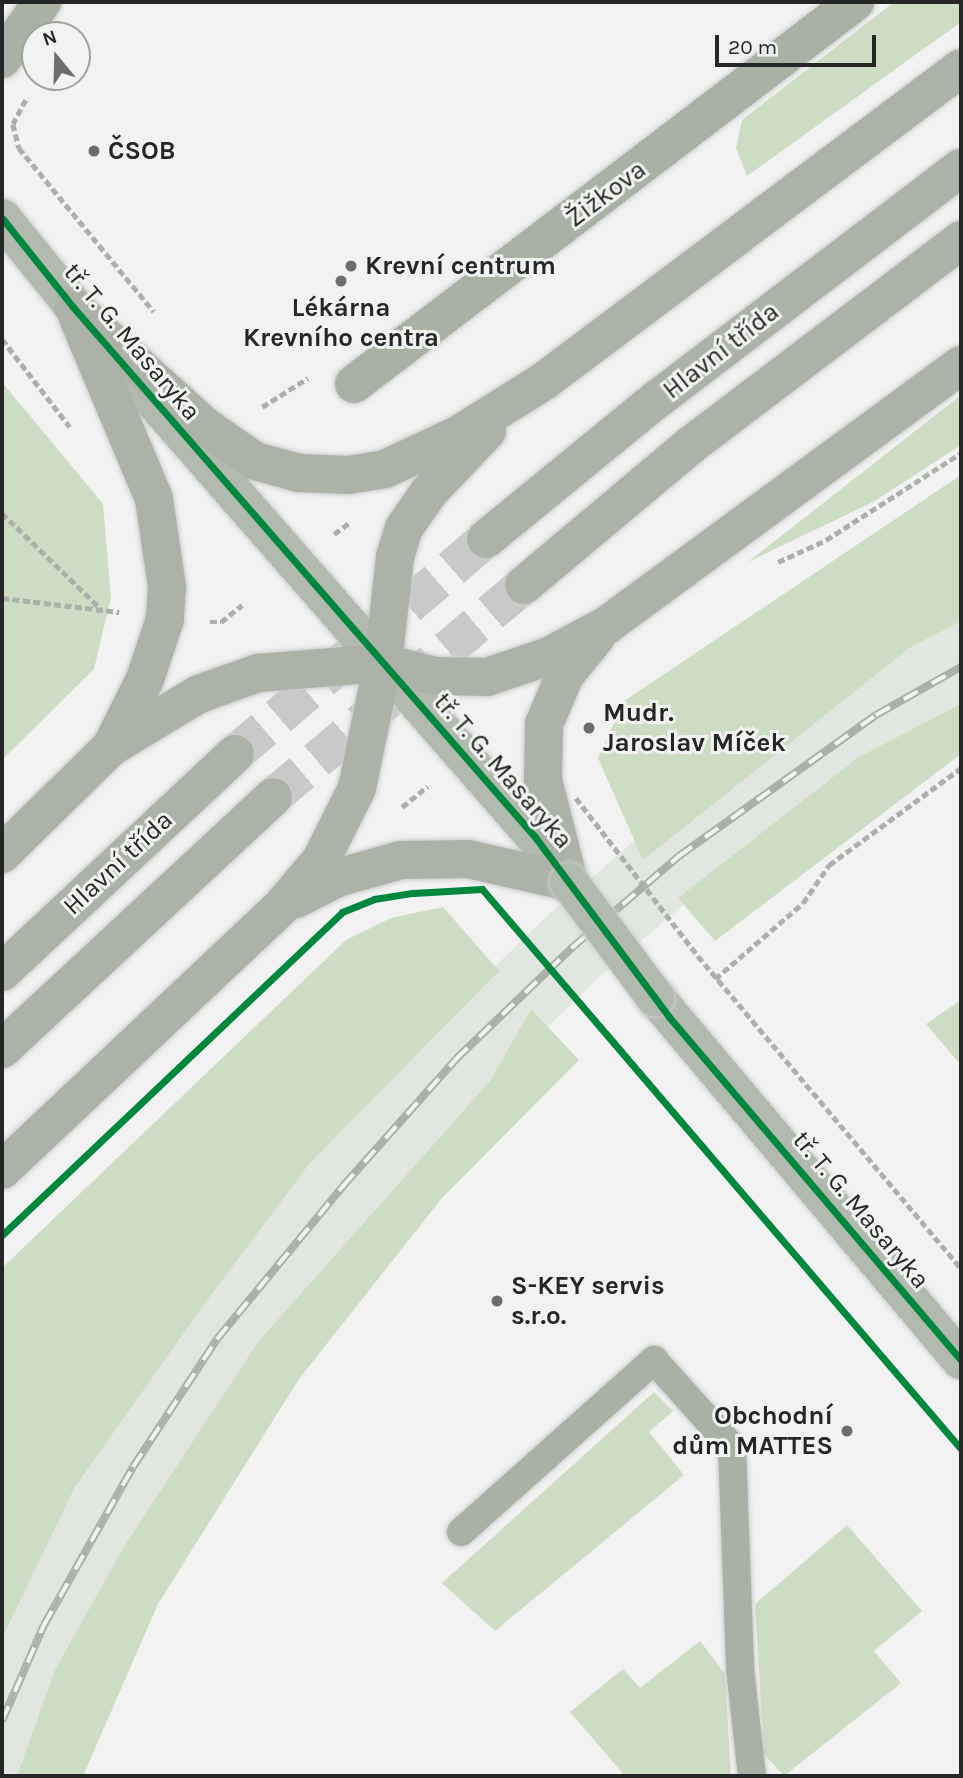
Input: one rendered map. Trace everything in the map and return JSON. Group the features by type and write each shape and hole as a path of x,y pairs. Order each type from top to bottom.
{"main road":[{"path":"2,1170 282,906 321,860 357,788 383,663 395,556 404,528 463,453 544,381 961,68"},
{"name":"Hlavní třída","path":"486,539 656,400 961,168"},
{"path":"524,584 691,445 961,240"},
{"path":"73,307 206,427 256,461 299,473 348,475 385,470 458,435 544,381"},
{"path":"73,307 153,499 165,555 165,619 145,679 111,747"},
{"path":"2,854 111,747 199,694 258,673 383,663 436,676 487,677 549,656 607,625 961,365"},
{"path":"282,906 337,878 401,860 468,859 495,877 569,882 542,780 544,724 565,675 607,625"},
{"name":"Hlavní třída","path":"2,972 234,754"},
{"path":"2,1049 273,797"}],"street":[{"path":"2,59 43,2"},
{"name":"Žižkova","path":"354,384 856,2"},
{"name":"tř. T. G. Masaryka","path":"2,218 73,307 383,663 554,818"},
{"name":"tř. T. G. Masaryka","path":"569,882 655,997 956,1350"}],"lane":[{"path":"461,1532 654,1360 732,1447 740,1670 752,1776"}],"path":[{"path":"30,91 13,124 19,148 160,319"},
{"path":"764,568 826,540 961,453"},
{"path":"2,513 101,609 2,598"},
{"path":"200,622 222,622 242,605"},
{"path":"715,979 803,903 829,865 961,768"},
{"path":"554,818 698,956 961,1269"},
{"path":"495,877 612,1038 961,1449"}],"shaded area":[{"path":"961,620 961,713 704,887 600,976 486,1087 21,1776 2,1776 2,1621 99,1446 184,1315 313,1160 427,1032 546,917 654,824 853,681"}],"green space":[{"path":"894,2 961,2 961,22 747,176 736,148 742,120"},
{"path":"2,382 103,504 111,597 94,669 2,760"},
{"path":"961,395 961,445 873,502 748,562"},
{"path":"961,475 961,621 908,649 643,860 598,758 624,701"},
{"path":"961,704 961,754 715,941 678,898 859,757"},
{"path":"443,907 499,971 310,1163 205,1303 75,1487 2,1638 2,1268 346,940 391,918"},
{"path":"961,1000 961,1065 926,1024"},
{"path":"531,1009 579,1060 442,1198 299,1379 158,1604 83,1776 17,1776 55,1670 125,1545 258,1342 490,1081"},
{"path":"654,1392 673,1411 649,1432 684,1475 495,1631 442,1583"},
{"path":"847,1525 922,1611 874,1651 901,1683 784,1776 764,1754 755,1604"},
{"path":"700,1641 725,1674 731,1776 625,1776 570,1712 623,1669 640,1688"}],"tunnel":[{"path":"235,754 486,539"},
{"path":"273,797 524,585"}],"railway":[{"path":"2,1721 44,1625 133,1467 217,1339 343,1186 456,1059 574,946 679,856 876,715 961,667"}],"cycle path":[{"path":"2,218 73,307 535,837 669,1017 961,1360"},
{"path":"2,1235 342,912 374,899 413,893 482,889 961,1449"}],"place":[{"name":"ČSOB","path":"94,151"},
{"name":"Krevní centrum","path":"351,266"},
{"name":"Lékárna Krevního centra","path":"341,281"},
{"name":"Mudr. Jaroslav Míček","path":"589,728"},
{"name":"S-KEY servis s.r.o.","path":"497,1301"},
{"name":"Obchodní dům MATTES","path":"847,1431"}]}
